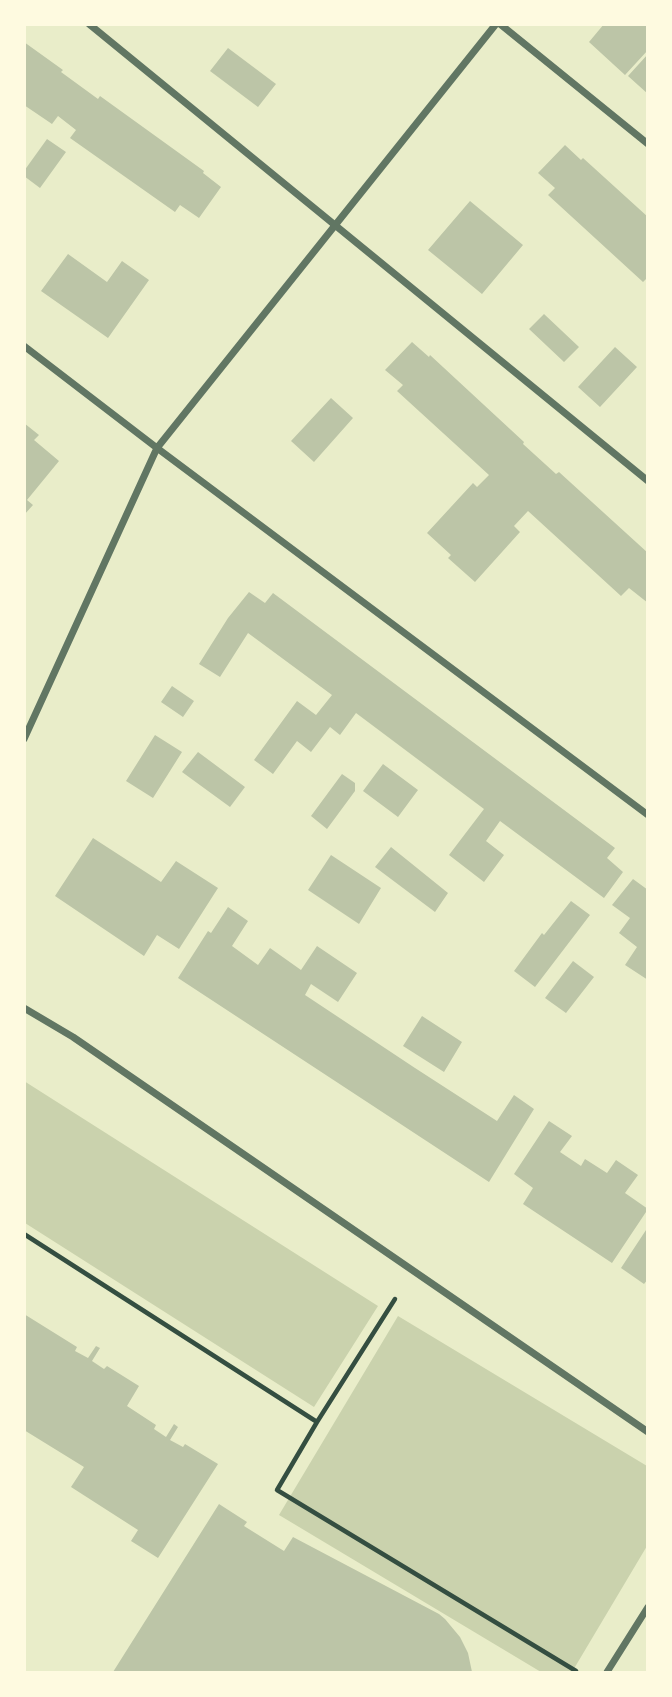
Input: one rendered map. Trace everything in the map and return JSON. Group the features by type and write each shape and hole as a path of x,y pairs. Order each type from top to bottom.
{"street":[{"path":"89,24 648,481"},
{"path":"24,739 158,447 498,24 648,144"},
{"path":"24,346 648,815"},
{"path":"24,1008 73,1037 648,1432"},
{"path":"607,1672 648,1608"}],"path":[{"path":"24,1234 317,1422"},
{"path":"413,1270 277,1490 578,1672"}],"green space":[{"path":"24,1081 378,1306 314,1407 25,1223"},
{"path":"398,1316 647,1466 647,1546 572,1672 541,1672 279,1515"}],"building":[{"path":"604,24 648,24 648,50 625,75 589,42"},
{"path":"24,42 98,99 100,96 204,171 203,173 221,187 199,218 180,205 175,212 70,138 76,130 58,116 52,124 24,105"},
{"path":"228,48 276,84 258,107 210,71"},
{"path":"648,54 648,94 628,76"},
{"path":"47,139 66,152 40,188 24,176 24,171"},
{"path":"565,145 648,217 648,277 643,282 548,195 555,188 538,173"},
{"path":"470,201 523,245 482,294 428,250"},
{"path":"68,254 107,282 122,261 149,280 108,338 41,291"},
{"path":"544,314 579,347 564,362 529,329"},
{"path":"412,342 429,357 430,355 556,474 559,472 648,553 648,603 629,588 621,596 528,511 514,526 520,532 475,582 448,558 451,555 427,533 473,483 477,487 489,475 397,391 403,385 385,370"},
{"path":"615,347 637,367 600,407 578,387"},
{"path":"331,398 353,418 314,462 291,441"},
{"path":"24,423 39,435 34,440 59,461 27,500 33,505 24,515"},
{"path":"249,592 265,603 273,593 615,848 607,858 623,872 604,898 500,821 486,841 504,855 484,882 449,855 484,809 356,713 340,735 330,727 311,752 297,741 273,774 254,760 297,701 316,715 332,695 248,633 220,677 199,664 228,618"},
{"path":"172,686 194,701 183,717 161,702"},
{"path":"155,735 182,752 153,798 126,781"},
{"path":"198,752 245,787 230,807 182,772"},
{"path":"383,764 418,790 398,817 363,791"},
{"path":"342,774 355,783 355,791 327,829 311,816"},
{"path":"93,838 161,882 176,861 218,888 179,949 157,935 144,956 55,896"},
{"path":"391,847 448,893 435,912 375,867"},
{"path":"331,855 381,888 359,924 308,890"},
{"path":"633,879 648,890 648,980 625,965 637,947 619,933 630,918 612,905"},
{"path":"571,901 590,915 535,987 514,971 542,933 544,935"},
{"path":"228,907 248,921 232,946 258,965 270,948 301,970 317,946 357,973 338,1002 311,984 305,995 497,1121 514,1095 534,1109 489,1182 178,978 208,931 211,933"},
{"path":"573,961 594,977 566,1013 545,998"},
{"path":"422,1016 462,1042 444,1072 403,1046"},
{"path":"549,1121 572,1136 560,1152 581,1166 585,1159 607,1173 616,1160 638,1175 625,1193 648,1209 612,1263 523,1204 533,1188 514,1174"},
{"path":"648,1227 648,1279 644,1284 621,1268"},
{"path":"24,1314 77,1347 75,1351 88,1358 96,1346 100,1348 92,1361 104,1369 107,1366 139,1386 127,1406 156,1425 154,1429 166,1437 174,1424 178,1427 170,1440 183,1447 185,1444 218,1464 158,1558 131,1541 138,1530 71,1487 84,1467 24,1430"},
{"path":"219,1504 247,1522 244,1526 284,1551 293,1537 439,1614 460,1637 468,1653 472,1672 113,1672"}]}
